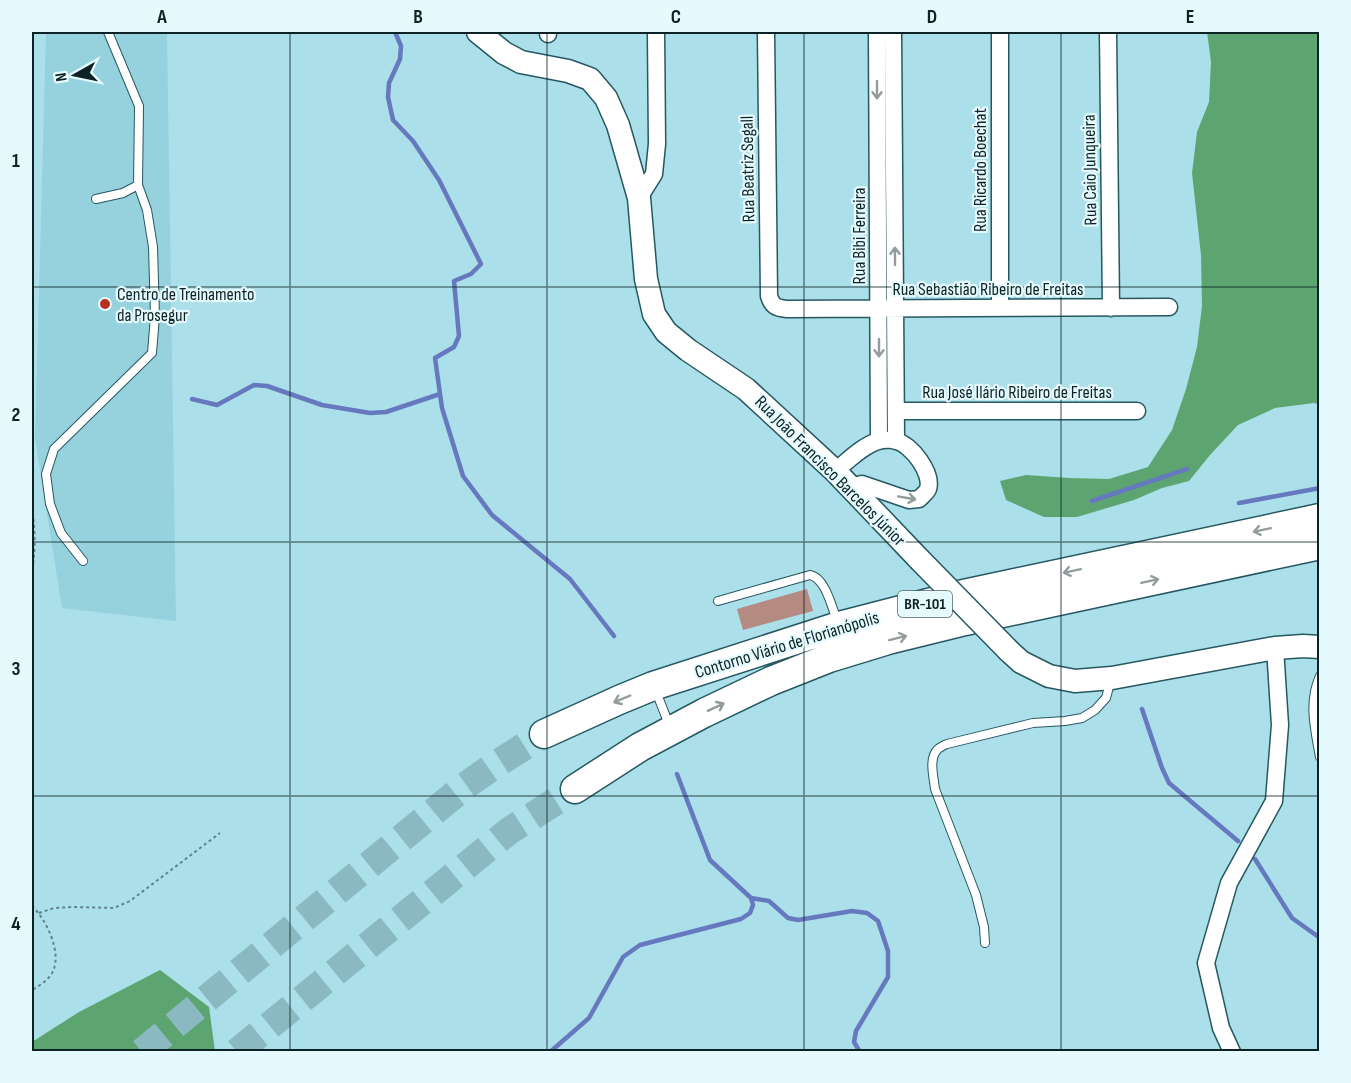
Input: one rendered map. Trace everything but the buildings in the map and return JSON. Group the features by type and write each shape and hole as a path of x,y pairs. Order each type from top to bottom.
{"highway":[{"name":"Contorno Viário de Florianópolis","path":"544,734 653,686 839,626 959,595 1320,518"},
{"name":"Contorno Viário de Florianópolis","path":"575,789 671,730 771,681 829,658 888,640 965,621 1320,545"}],"street":[{"name":"Rua João Francisco Barcelos Júnior","path":"478,32 504,53 521,62 568,71 590,79 606,98 618,125 639,198 646,279 654,314 666,332 688,350 746,389 835,471 1021,662 1049,676 1075,681 1112,678 1275,648 1319,647"},
{"path":"639,198 654,174 657,144 656,32"},
{"name":"Rua Beatriz Segall","path":"766,32 768,296 772,305"},
{"name":"Rua Bibi Ferreira","path":"877,32 887,309 897,411 896,441"},
{"name":"Rua Bibi Ferreira","path":"879,441 887,309 893,32"},
{"name":"Rua Ricardo Boechat","path":"1000,32 1000,308"},
{"name":"Rua Caio Junqueira","path":"1108,32 1111,308"},
{"name":"Rua Sebastião Ribeiro de Freitas","path":"772,305 779,309 1169,308"},
{"name":"Rua José Ilário Ribeiro de Freitas","path":"897,411 1137,411"},
{"path":"835,471 870,445 879,441 896,441 914,453 929,477 928,490 919,499 909,500 862,484 852,487"},
{"path":"1232,1052 1221,1028 1206,963 1228,883 1274,801 1280,725 1275,648"}],"lane":[{"path":"83,561 61,533 50,504 46,474 54,449 152,353 155,316 153,247 147,210 138,185 139,106 108,32"},
{"path":"96,199 123,193 138,185"},
{"path":"718,601 810,574 816,576 822,583 839,626"},
{"path":"1320,676 1312,702 1320,757"},
{"path":"985,943 984,927 976,895 935,789 933,757 938,748 947,744 1033,723 1082,718 1095,710 1106,698 1112,678"},
{"path":"653,686 671,730"}],"path":[{"path":"32,507 35,553 32,571"},
{"path":"39,913 54,908 114,908 130,901 220,832"},
{"path":"32,906 50,932 56,954 53,972 32,990"}],"shaded area":[{"name":"Centro de Treinamento da Prosegur","path":"46,32 167,32 176,621 62,608 35,438"}],"green space":[{"path":"1207,32 1319,32 1319,404 1275,408 1238,425 1189,481 1077,517 1044,517 1006,500 1000,481 1026,475 1109,479 1148,467 1172,430 1186,389 1197,347 1202,306 1201,255 1192,173 1197,132 1209,102 1211,62"},
{"path":"160,970 209,1007 215,1051 32,1051 32,1042 79,1012"}],"waterway":[{"path":"395,32 401,46 400,59 389,83 388,97 393,120 413,141 439,180 481,264 471,274 454,281 459,336 454,347 435,358 442,408 463,476 492,515 570,579 614,636"},
{"path":"192,399 217,405 254,385 267,386 322,405 370,413 386,412 440,394"},
{"path":"1092,501 1187,469"},
{"path":"1239,503 1320,488"},
{"path":"1142,709 1169,783 1238,841"},
{"path":"677,774 710,860 751,898 769,901 788,918 798,920 852,911 867,913 878,921 888,951 888,977 856,1031 854,1042 860,1052"},
{"path":"1255,859 1292,918 1320,938"},
{"path":"550,1052 589,1018 623,957 640,945 741,919 750,913 753,905 751,898"}],"tunnel":[{"path":"142,1052 465,786 544,734"},
{"path":"237,1052 509,831 575,789"}],"place":[{"name":"Centro de Treinamento da Prosegur","path":"105,304"}]}
